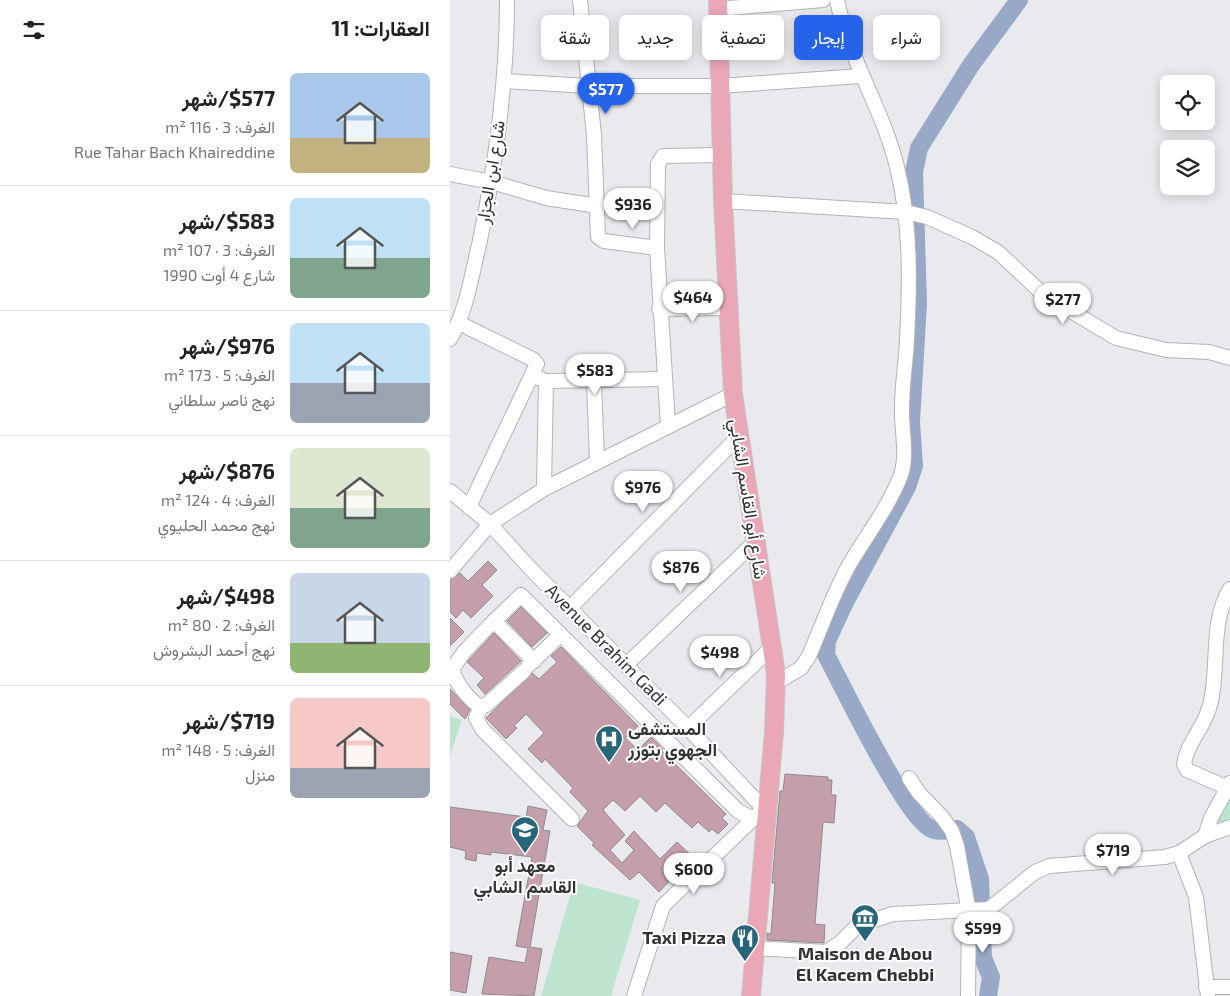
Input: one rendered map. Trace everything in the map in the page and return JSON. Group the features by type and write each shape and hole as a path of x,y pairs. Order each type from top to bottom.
{"main road":[{"name":"شارع أبو القاسم الشابي","path":"718,5 722,201 732,394 756,541 776,683 751,996"}],"street":[{"name":"شارع ابن الجزار","path":"450,339 465,308 492,182 505,81 507,0"},
{"path":"580,0 594,135 598,206 597,234 601,240 657,248"},
{"path":"718,5 823,0"},
{"path":"776,683 801,668 809,656 851,562 884,510 902,472 902,405 908,340 909,213 897,166 885,130 860,76 844,31 837,0"},
{"path":"505,81 588,86 720,86 860,76"},
{"path":"668,425 659,309 657,248 658,164 663,156 722,156"},
{"path":"450,174 492,182 546,198 598,206"},
{"path":"722,201 909,213 927,216 972,237 998,252 1044,295 1116,338 1166,350 1209,352 1230,358"},
{"path":"659,309 727,308"},
{"path":"459,323 534,360 537,364 540,378 544,489"},
{"path":"540,378 594,382 664,379"},
{"path":"469,507 540,378"},
{"path":"594,382 597,461"},
{"path":"450,571 490,524 544,489 732,394"},
{"path":"570,608 738,437"},
{"name":"Avenue Brahim Gadi","path":"450,491 490,524 765,806"},
{"path":"626,665 756,541"},
{"path":"1205,836 1211,818 1229,786 1187,770 1184,764 1187,750 1210,708 1216,672 1217,627 1222,606 1230,589"},
{"path":"481,707 473,702 453,673 455,663 521,594 738,811 753,818"},
{"path":"489,627 529,666"},
{"path":"560,635 529,666 486,705 481,707 476,718 482,729 572,819"},
{"path":"688,728 771,648"},
{"path":"908,778 952,831 978,911 968,996"},
{"path":"634,996 664,906 765,806"},
{"path":"755,948 826,952 840,943 858,925 893,914 978,911 1035,872 1049,866 1153,859 1180,853 1205,836 1230,827"},
{"path":"1180,853 1196,897 1207,992 1230,987"}],"green space":[{"path":"450,716 462,720 450,756"},
{"path":"1230,795 1230,819 1217,824 1216,817"},
{"path":"574,882 640,900 611,996 541,996"}],"building":[{"path":"488,561 497,570 482,585 493,596 471,618 463,610 456,618 450,612 450,580 460,573 468,581"},
{"path":"521,607 547,633 532,647 507,621"},
{"path":"450,618 464,632 450,646"},
{"path":"494,633 521,661 485,694 477,685 484,678 467,662"},
{"path":"561,647 638,726 625,738 638,750 651,737 663,749 661,750 726,814 722,818 728,824 718,834 712,829 709,832 698,822 692,828 665,803 656,812 640,796 625,811 613,800 603,810 625,835 610,850 622,863 634,850 625,841 634,831 660,859 677,842 696,860 683,875 680,872 675,875 659,892 639,872 630,880 592,845 594,843 577,826 588,811 570,792 573,788 545,759 542,763 528,749 544,733 526,714 514,726 517,728 506,739 486,718 532,673 539,679 557,662 551,656"},
{"path":"450,689 470,710 465,719 450,704"},
{"path":"785,774 828,777 828,780 832,780 831,795 836,795 834,823 823,822 815,924 825,925 824,943 767,940 767,933 771,934 775,883 772,883 780,791 783,791"},
{"path":"528,806 547,810 543,830 550,831 530,947 542,949 534,996 482,994 489,957 525,963 528,948 516,946 532,857 491,852 491,855 477,853 476,861 465,859 466,851 450,847 450,807 526,817"},
{"path":"450,952 472,956 466,993 450,990"}],"waterway":[{"path":"988,996 991,977 983,958 980,879 966,837 957,829 934,830 923,822 908,804 860,722 826,655 827,641 845,602 907,487 914,466 911,422 918,303 914,172 919,148 971,65 1019,0"}],"place":[{"name":"المستشفى الجهوي بتوزر","path":"609,763"},
{"name":"معهد أبو القاسم الشابي","path":"525,854"},
{"name":"Maison de Abou El Kacem Chebbi","path":"865,942"},
{"name":"Taxi Pizza","path":"745,962"}]}
